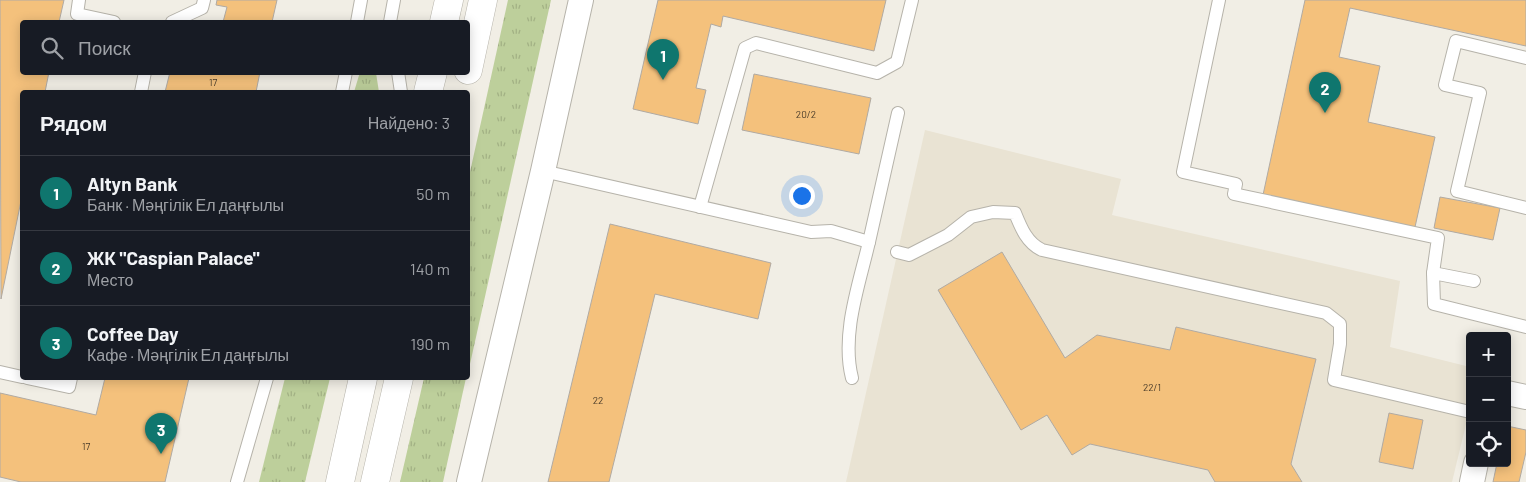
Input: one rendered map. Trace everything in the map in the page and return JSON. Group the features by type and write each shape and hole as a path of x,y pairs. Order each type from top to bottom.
{"main road":[{"path":"444,20 449,0"},
{"path":"470,58 483,0"},
{"path":"428,90 432,75"},
{"path":"462,90 466,75"},
{"path":"340,482 363,380"},
{"path":"375,482 399,380"}],"street":[{"path":"469,482 543,171 581,0"},
{"path":"1511,394 1526,397"},
{"path":"1472,482 1475,467"}],"lane":[{"path":"79,0 76,14 104,20"},
{"path":"176,20 202,8 204,0"},
{"path":"357,20 362,0"},
{"path":"390,20 394,0"},
{"path":"700,206 745,48 756,43 877,73 897,62 912,0"},
{"path":"1220,0 1183,172 1236,184 1234,194 1438,238 1434,273 1434,304 1526,327"},
{"path":"1526,58 1456,41 1445,84 1480,93 1457,191 1526,208"},
{"path":"141,90 144,75"},
{"path":"342,90 345,75"},
{"path":"398,75 401,90"},
{"path":"852,378 848,362 850,326 898,113"},
{"path":"543,171 811,232 831,231 869,242"},
{"path":"897,252 909,255 948,235 971,217 993,212 1015,214 1021,229 1033,246 1042,250 1326,313 1340,324 1340,344 1334,380 1466,411"},
{"path":"1434,273 1474,282"},
{"path":"0,372 20,376"},
{"path":"36,380 69,387 71,380"},
{"path":"237,482 266,380"}],"shaded area":[{"path":"925,130 1121,179 1112,215 1400,281 1390,347 1466,366 1466,424 1452,482 846,482"}],"green space":[{"path":"508,0 551,0 470,364 470,172"},
{"path":"359,75 376,75 379,90 355,90"},
{"path":"284,380 330,380 305,482 259,482"},
{"path":"424,380 466,380 443,482 400,482"}],"building":[{"path":"0,0 64,0 59,20 20,20 20,75 48,75 45,90 20,90 20,206 1,299"},
{"path":"217,0 277,0 272,20 224,20 227,7 216,5"},
{"path":"658,0 886,0 874,51 723,16 721,27 711,24 696,88 706,90 698,124 633,109"},
{"path":"1305,0 1526,0 1526,46 1350,8 1339,57 1380,66 1368,122 1435,137 1415,227 1263,195"},
{"path":"754,74 871,98 859,154 742,130"},
{"path":"169,75 259,75 256,90 166,90"},
{"path":"1440,197 1500,208 1493,240 1434,228"},
{"path":"610,224 771,263 758,319 655,294 609,482 548,482"},
{"path":"1002,252 1065,358 1097,335 1170,350 1176,327 1316,359 1291,464 1302,482 1215,482 1208,470 1090,444 1072,455 1047,415 1021,430 938,290"},
{"path":"105,380 189,380 165,482 21,482 0,477 0,393 96,415"},
{"path":"1389,413 1423,420 1413,469 1379,462"},
{"path":"1511,427 1526,430 1526,452 1519,482 1493,482 1496,467 1511,467"}],"place":[{"name":"Altyn Bank","path":"663,80"},
{"name":"ЖК \"Caspian Palace\"","path":"1325,113"},
{"name":"Coffee Day","path":"161,454"}]}
